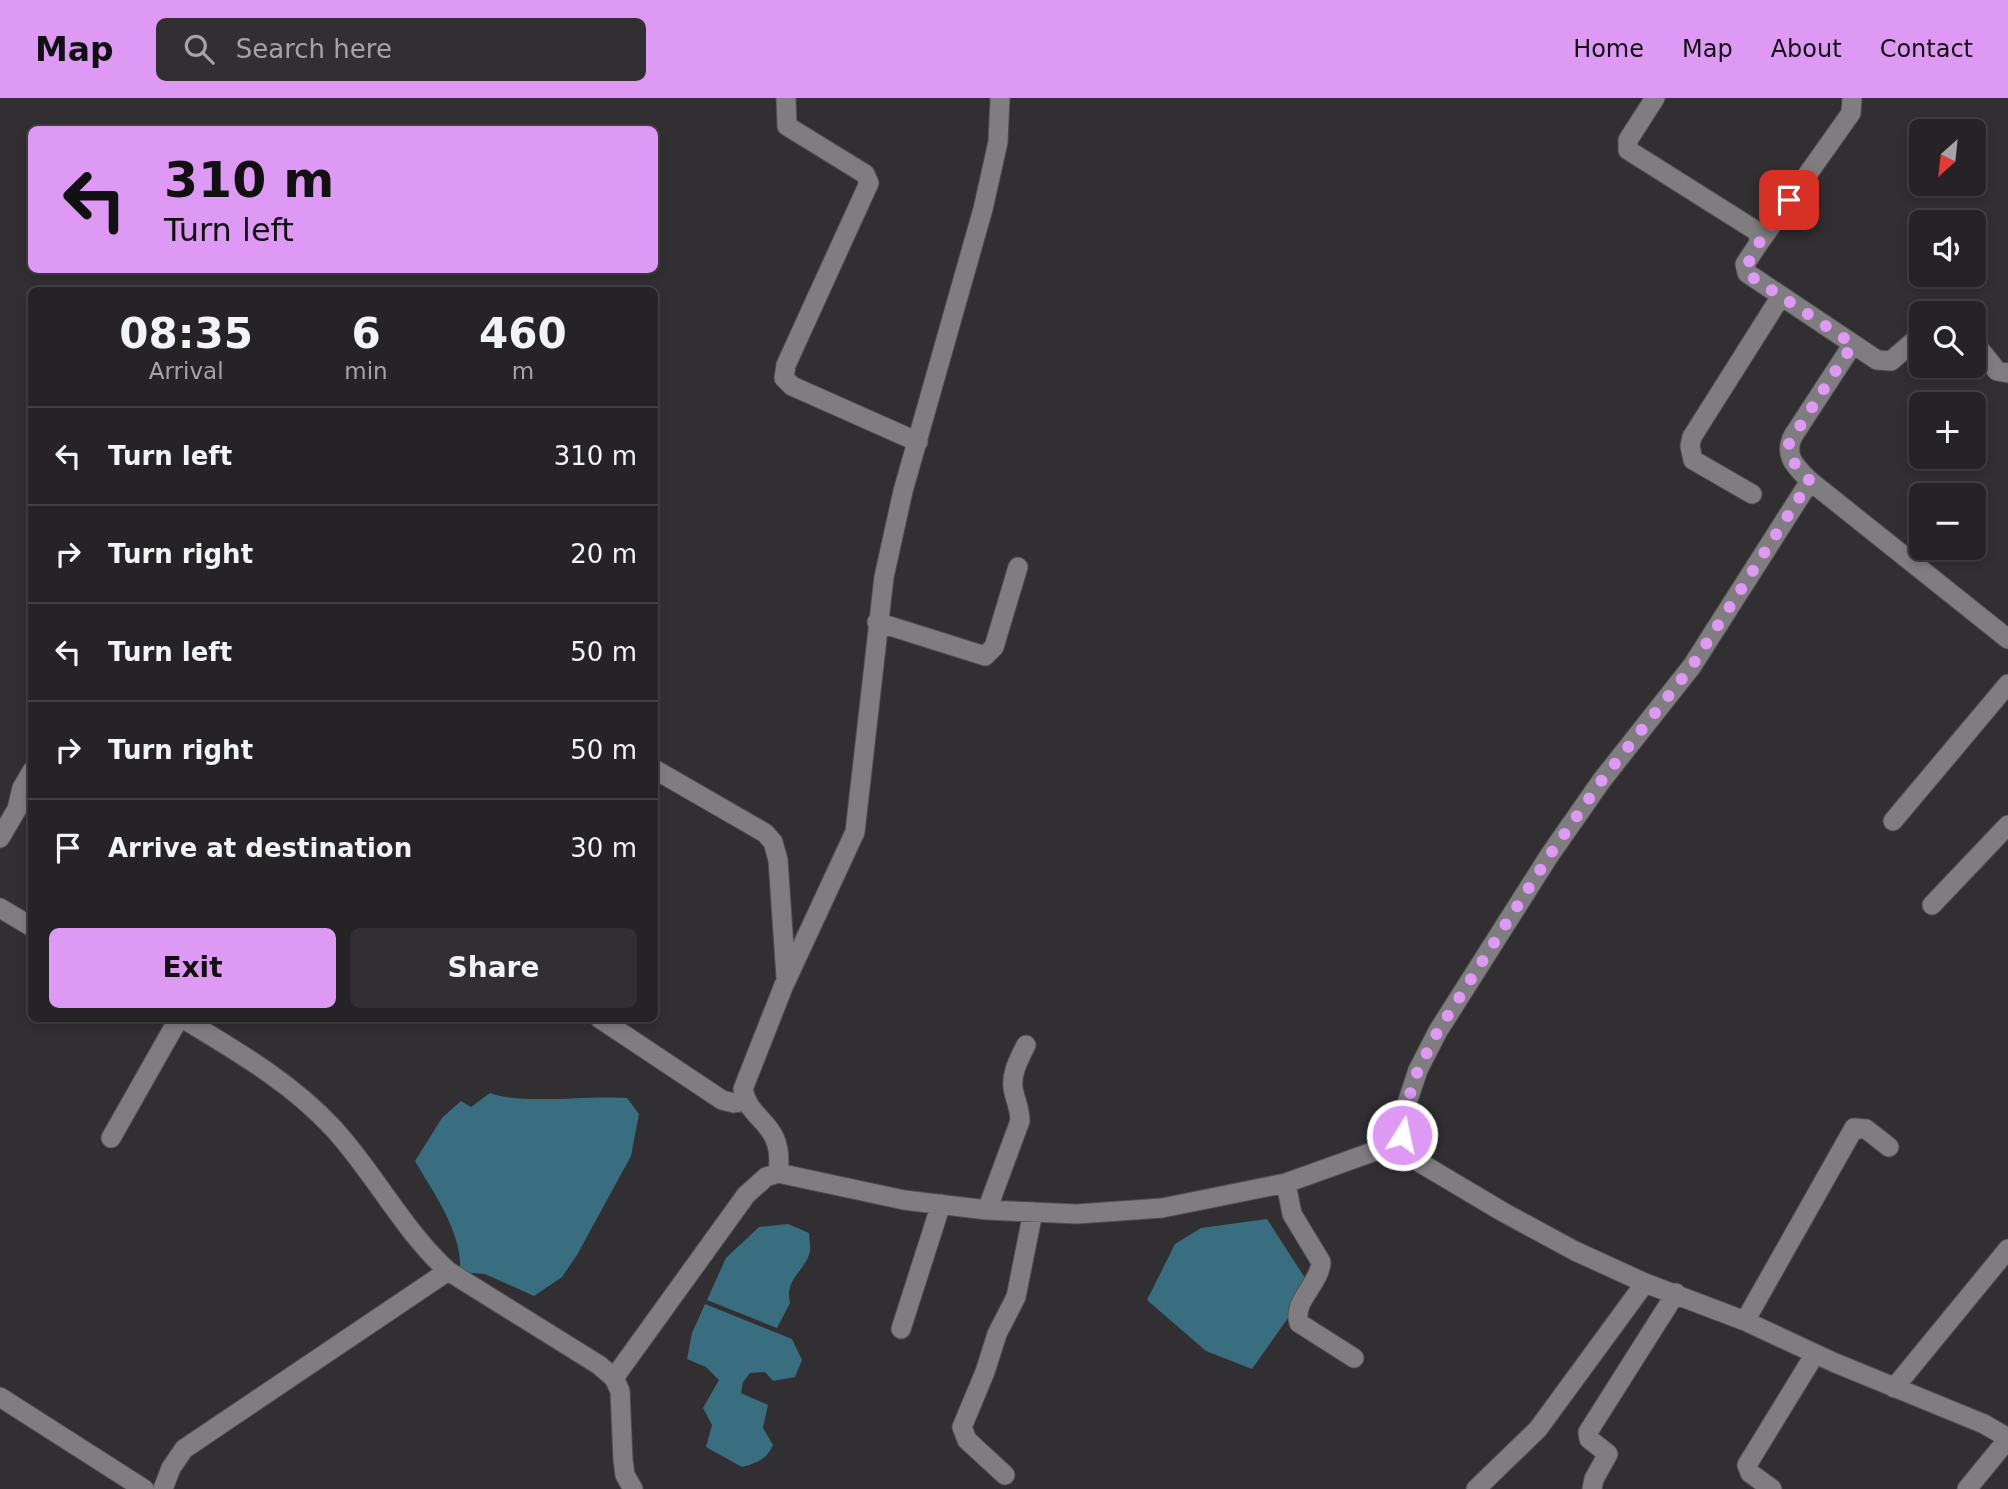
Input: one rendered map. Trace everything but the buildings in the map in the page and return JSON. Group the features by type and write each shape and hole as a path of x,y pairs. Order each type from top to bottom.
{"street":[{"path":"786,98 788,126 865,174 869,183 786,365 784,378 792,386 918,442"},
{"path":"778,1173 778,1144 769,1126 745,1101 743,1088 786,981 855,832 863,780 877,622 903,491 983,209 998,142 1000,98"},
{"path":"1655,98 1628,140 1628,150 1752,227 1758,232 1759,243"},
{"path":"1852,98 1851,113 1759,243 1745,269 1752,277 1884,362 1897,357 1909,346"},
{"path":"1752,495 1693,460 1690,446 1692,437 1781,296"},
{"path":"1853,344 1789,443 1790,458 1810,481 2008,639"},
{"path":"1986,357 1997,371 2008,373"},
{"path":"1402,1152 1402,1118 1418,1070 1438,1031 1549,856 1602,780 1692,666 1810,481"},
{"path":"877,622 985,656 994,647 1018,567"},
{"path":"1893,821 2008,684"},
{"path":"658,771 721,805 765,833 772,842 778,860 786,981"},
{"path":"0,838 18,809 22,788 28,778"},
{"path":"1931,905 2008,825"},
{"path":"0,908 28,925"},
{"path":"111,1138 179,1022"},
{"path":"188,1022 272,1073 312,1107 335,1130 429,1253 448,1271 599,1365 614,1378 620,1391 623,1484"},
{"path":"605,1022 722,1100 734,1103 745,1101"},
{"path":"987,1210 1020,1121 1020,1106 1013,1090 1013,1077 1026,1045"},
{"path":"1745,1321 1854,1128 1866,1129 1889,1147"},
{"path":"614,1378 746,1195 766,1177 778,1173 904,1200 987,1210 1077,1214 1162,1208 1286,1183 1378,1150 1402,1152 1575,1251 1645,1283 1745,1321 1815,1354 1984,1424 2008,1438 1967,1489"},
{"path":"1286,1183 1292,1214 1321,1262 1318,1275 1298,1309 1299,1323 1354,1358"},
{"path":"901,1329 942,1205"},
{"path":"1004,1475 967,1440 962,1427 985,1372 997,1334 1016,1297 1032,1212"},
{"path":"1894,1388 2008,1249"},
{"path":"163,1489 184,1449 448,1271"},
{"path":"1476,1489 1507,1462 1538,1429 1645,1283"},
{"path":"1592,1489 1594,1479 1606,1463 1608,1454 1589,1439 1588,1432 1676,1293"},
{"path":"1772,1489 1750,1473 1747,1465 1815,1354"},
{"path":"0,1397 144,1489"}],"water":[{"path":"490,1093 504,1097 538,1099 627,1098 639,1114 631,1156 577,1255 562,1277 534,1296 485,1274 460,1272 460,1257 452,1228 415,1161 442,1118 461,1101 471,1107"},
{"path":"1267,1219 1307,1281 1303,1297 1252,1369 1206,1351 1147,1300 1175,1244 1201,1228"},
{"path":"788,1224 809,1233 810,1249 808,1258 790,1287 790,1303 777,1328 707,1300 726,1258 759,1227"},
{"path":"705,1304 792,1339 802,1360 795,1377 773,1381 765,1372 750,1373 743,1382 741,1393 768,1405 763,1428 773,1445 761,1460 742,1467 706,1447 712,1425 703,1408 719,1380 706,1367 687,1359 692,1333"}],"route":[{"path":"1402,1135 1402,1118 1418,1070 1438,1031 1549,856 1650,716 1692,666 1810,481 1790,458 1789,443 1853,344 1752,277 1745,269 1745,264 1789,200"}]}
